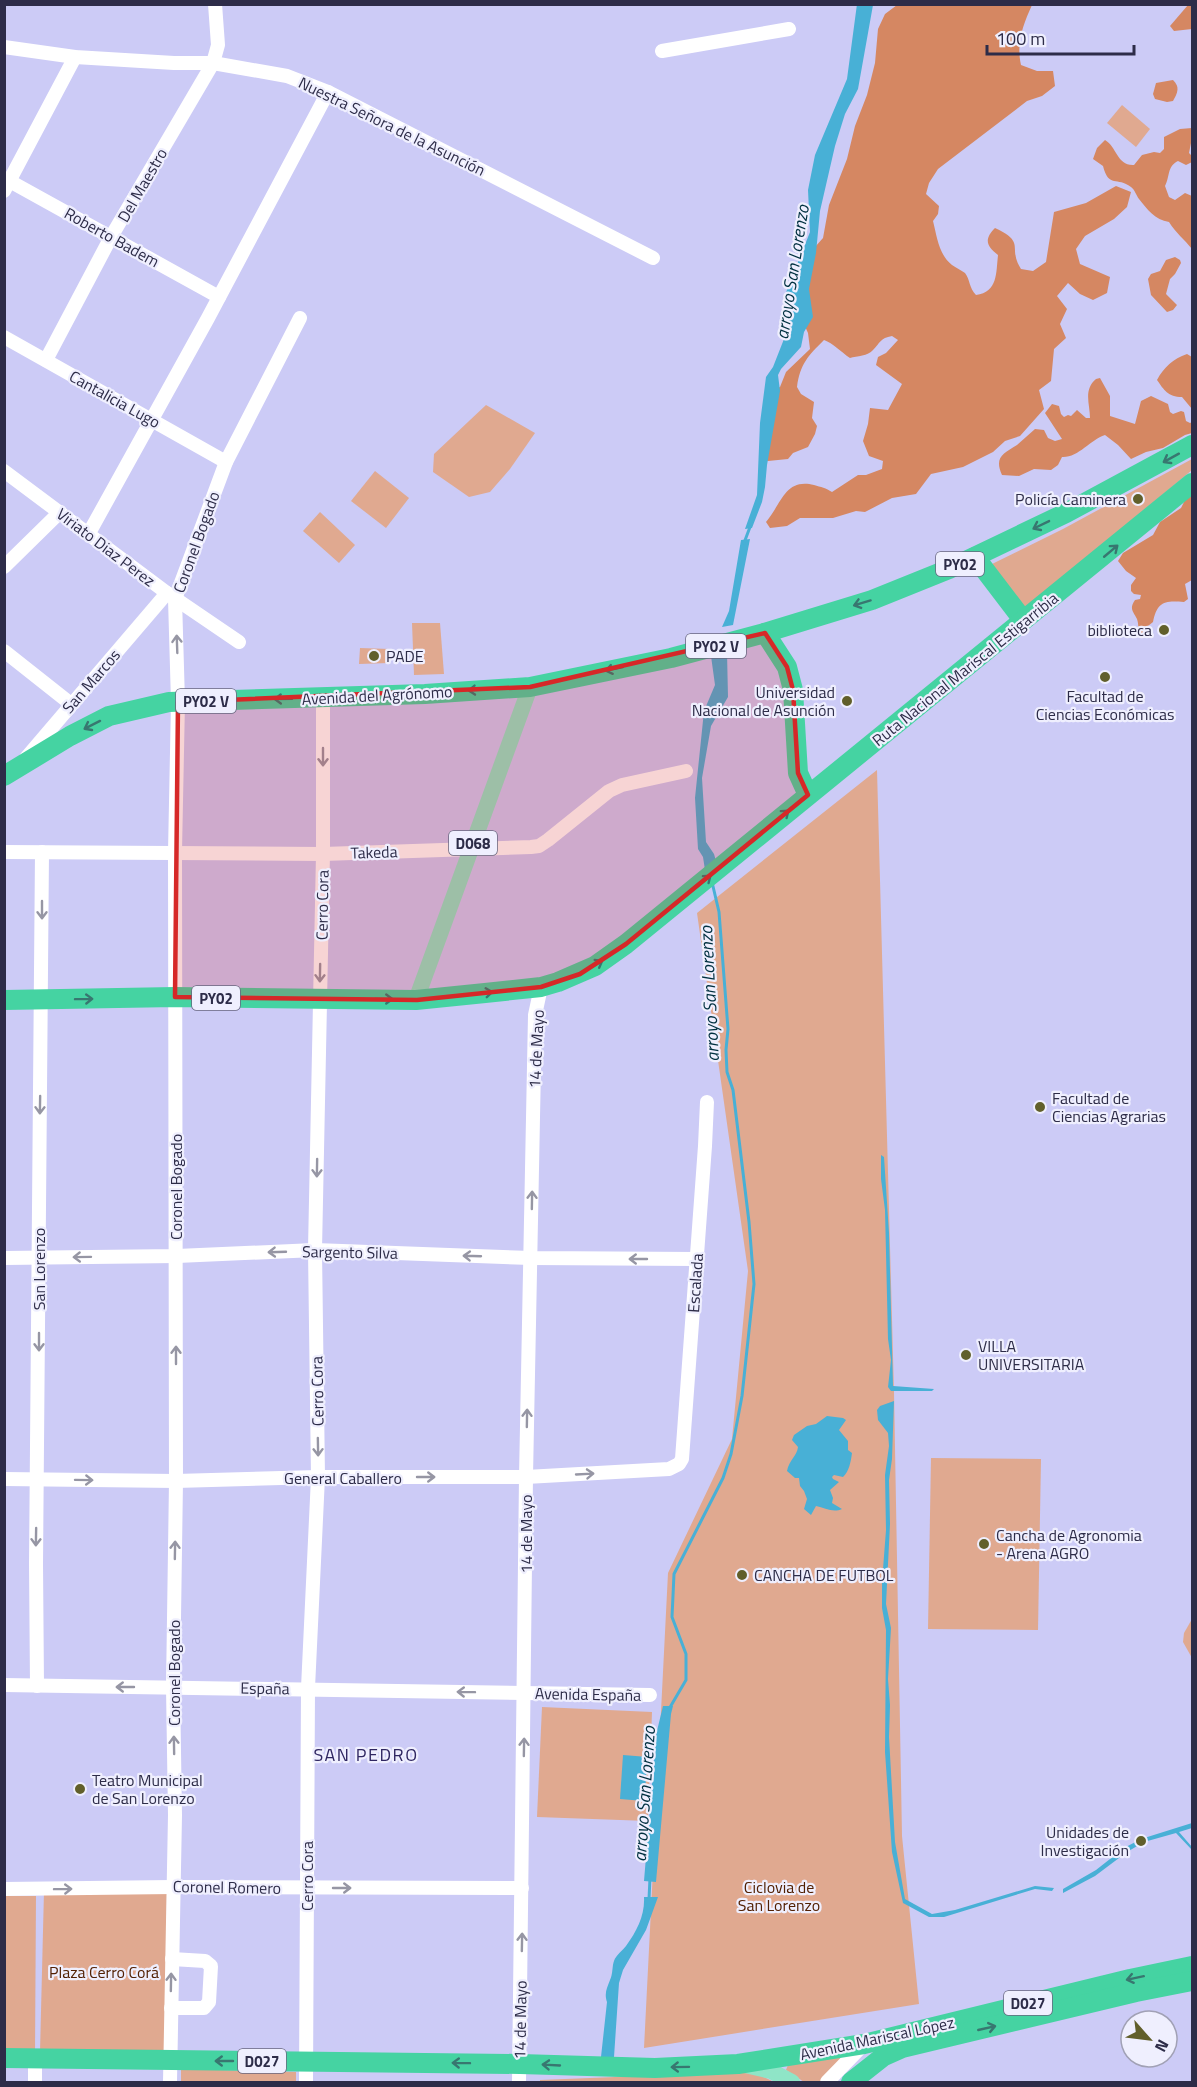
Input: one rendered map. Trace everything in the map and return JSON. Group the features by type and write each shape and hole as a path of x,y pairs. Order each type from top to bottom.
{"highway":[{"name":"PY02","path":"763,634 872,600 975,557 1066,513 1192,445"},
{"name":"Ruta Nacional Mariscal Estigarribia","path":"541,987 580,974 602,962 1023,620 1033,615 1192,483"},
{"path":"975,557 1023,620"},
{"path":"763,634 787,667 793,690 798,773 807,795"},
{"name":"Avenida del Agrónomo","path":"10,773 70,736 109,716 169,702 425,694 530,687 671,658 763,634"},
{"name":"PY02","path":"4,1000 175,997 421,999 541,987"},
{"name":"Avenida Mariscal López","path":"519,2073 583,2067 695,2067 738,2064 864,2044 1073,1992 1192,1966"},
{"name":"Avenida Mariscal López","path":"852,2082 884,2056 902,2048 1136,1992 1192,1981"},
{"name":"D027","path":"4,2058 306,2062 519,2073"}],"main road":[{"name":"D068","path":"421,999 476,849 530,687"},
{"path":"738,2064 771,2071 792,2082"}],"street":[{"name":"Del Maestro","path":"46,360 111,237 213,63 218,45 215,4"},
{"path":"662,51 789,29"},
{"name":"Nuestra Señora de la Asunción","path":"4,47 75,57 213,63 286,76 328,92 653,258"},
{"path":"6,183 75,57"},
{"path":"89,533 219,297 328,92"},
{"name":"Roberto Badem","path":"6,183 111,237 219,297"},
{"name":"Coronel Bogado","path":"170,2082 175,1815 173,1687 177,1256 175,852 178,702 171,596 226,462 300,318"},
{"name":"Cantalicia Lugo","path":"4,337 226,462"},
{"name":"Viriato Diaz Perez","path":"4,471 171,596 239,642"},
{"path":"4,567 60,512"},
{"name":"San Marcos","path":"10,773 171,596"},
{"path":"4,651 71,704"},
{"name":"Cerro Cora","path":"306,2082 308,1688 318,1477 315,1250 323,854 323,698"},
{"name":"Takeda","path":"4,852 323,854 539,846 609,791 622,785 686,771"},
{"name":"San Lorenzo","path":"38,1686 36,1564 42,852"},
{"name":"14 de Mayo","path":"519,2073 526,1477 535,1015 541,987"},
{"name":"Escalada","path":"679,1464 682,1459 707,1102"},
{"name":"Sargento Silva","path":"4,1258 177,1256 315,1250 531,1258 696,1259"},
{"name":"General Caballero","path":"4,1479 176,1481 318,1477 526,1477 669,1469 679,1464"},
{"name":"España","path":"4,1685 525,1693"},
{"name":"Avenida España","path":"525,1693 650,1695"},
{"name":"Coronel Romero","path":"4,1889 522,1888"},
{"path":"171,2008 204,2008 207,2005 211,1966 205,1961 172,1959"},
{"path":"827,2082 864,2044"},
{"path":"35,2060 35,2082"}],"highlighted area":[{"path":"765,633 787,667 793,690 798,773 808,795 626,944 580,974 541,987 417,1000 175,997 178,702 530,687"}],"green space":[{"path":"1122,105 1150,129 1136,147 1107,123"},
{"path":"486,405 535,433 510,469 490,492 469,497 433,472 434,454"},
{"path":"1192,459 1192,470 1022,613 992,564 1063,529"},
{"path":"375,471 409,498 386,528 351,501"},
{"path":"320,512 355,545 339,563 303,531"},
{"path":"412,623 440,623 444,674 414,675"},
{"name":"PADE","path":"360,648 390,649 389,663 359,664"},
{"name":"Ciclovia de San Lorenzo","path":"877,770 894,1392 902,1836 919,2004 644,2048 668,1573 732,1439 748,1271 697,913"},
{"name":"Cancha de Agronomia - Arena AGRO","path":"931,1458 1041,1459 1038,1630 928,1629"},
{"path":"1192,1619 1192,1658 1183,1642 1184,1633"},
{"path":"542,1707 652,1712 648,1821 537,1817"},
{"name":"Plaza Cerro Corá","path":"44,1891 167,1892 165,2054 40,2052"},
{"path":"5,1896 36,1896 35,2053 5,2052"},
{"path":"840,2057 841,2059 823,2082 804,2082 786,2070 788,2065"},
{"path":"181,2069 296,2072 296,2082 181,2082"},
{"path":"739,2072 758,2074 774,2082 540,2082 540,2080"}],"shaded area":[{"path":"897,5 1032,5 1021,34 1019,49 1021,65 1037,71 1053,71 1055,86 1042,96 1027,101 938,169 929,183 926,194 939,206 938,214 933,221 944,256 952,265 965,273 976,295 983,293 992,286 996,275 998,255 991,249 988,242 995,228 1005,233 1014,242 1017,262 1021,269 1033,271 1046,262 1054,212 1086,203 1116,186 1131,192 1127,207 1114,219 1085,236 1076,249 1080,264 1110,277 1107,293 1093,300 1080,294 1068,283 1057,296 1067,309 1060,324 1066,338 1054,349 1051,381 1039,390 1044,409 1020,436 1005,441 993,452 963,467 931,474 916,494 892,498 865,512 856,511 833,518 800,518 787,526 770,528 766,522 785,494 797,485 814,485 832,492 858,475 866,475 882,469 883,461 869,456 863,441 870,408 888,410 902,384 876,365 878,357 886,353 898,340 892,336 883,339 868,354 850,358 824,340 806,361 800,372 797,387 801,394 814,402 812,418 817,426 815,434 808,447 793,453 788,459 765,460 769,391 780,387 786,372 810,349 808,333 803,322 815,247 823,238 829,205 847,159 855,126 867,95 875,63 878,29 885,14"},
{"path":"1188,5 1192,5 1192,29 1174,31 1170,26"},
{"path":"1173,80 1178,90 1173,101 1155,99 1153,94 1156,83"},
{"path":"1192,128 1189,153 1192,156 1192,162 1186,165 1178,161 1174,163 1165,186 1169,197 1175,200 1185,193 1192,196 1192,249 1169,222 1160,219 1148,210 1132,188 1111,180 1103,166 1093,159 1097,148 1105,140 1124,162 1134,165 1142,155 1160,153 1164,149 1164,137 1180,129"},
{"path":"1175,257 1181,263 1170,279 1166,294 1177,305 1173,310 1167,312 1151,295 1148,279 1151,274 1160,271 1166,260"},
{"path":"1187,354 1192,357 1192,409 1182,397 1173,396 1167,392 1157,380 1169,364"},
{"path":"1100,378 1110,396 1110,416 1135,424 1141,401 1151,396 1168,404 1173,414 1184,412 1186,421 1192,422 1192,433 1163,448 1131,459 1105,435 1079,452 1062,457 1058,465 1051,470 1034,469 1019,476 1002,475 999,464 1001,457 1035,429 1044,430 1048,438 1055,441 1062,439 1045,413 1052,404 1059,406 1064,417 1071,416 1077,410 1086,418 1090,418 1088,392 1092,383"},
{"path":"1192,495 1192,580 1185,584 1188,599 1184,602 1166,602 1159,606 1145,636 1139,635 1138,621 1132,608 1135,600 1140,599 1141,595 1131,591 1131,585 1136,578 1118,561 1123,553 1153,535 1160,522 1181,508 1186,498"}],"water":[{"path":"857,4 873,5 858,89 845,114 835,146 820,211 816,253 809,289 813,317 804,332 801,347 778,375 780,391 762,502 752,528 745,529 757,495 760,423 766,377 773,367 784,339 785,295 810,232 808,190 815,155 847,79"},
{"path":"750,539 733,625 722,627 729,611 741,540"},
{"path":"727,652 728,697 711,726 702,778 706,842 716,861 705,870 703,857 698,849 695,798 704,711 715,685 711,656"},
{"path":"881,1155 884,1157 889,1233 893,1386 934,1389 932,1391 891,1391 888,1387 891,1360 888,1339 885,1210"},
{"path":"894,1401 889,1480 890,1524 886,1604 891,1628 888,1679 889,1737 895,1842 905,1899 932,1914 955,1910 1035,1886 1054,1888 1052,1891 1035,1889 944,1917 929,1917 903,1903 892,1852 885,1752 886,1630 882,1608 886,1530 885,1475 889,1446 888,1433 878,1420 877,1410 880,1406"},
{"path":"827,1416 846,1420 839,1430 848,1441 848,1450 852,1456 845,1475 832,1477 839,1482 830,1490 832,1503 842,1509 832,1510 816,1506 811,1515 804,1509 807,1499 800,1486 799,1478 795,1478 787,1471 798,1447 792,1440 794,1435 807,1426 816,1424"},
{"path":"663,1706 673,1706 656,1882 644,1881 656,1735"},
{"path":"623,1755 648,1757 644,1801 620,1799"},
{"path":"1192,1823 1192,1828 1179,1832 1192,1850 1176,1833 1144,1842 1095,1876 1063,1893 1063,1889 1096,1870 1124,1848 1141,1839"},
{"path":"644,1897 658,1897 646,1930 623,1970 619,1983 614,2057 601,2057 606,1993 613,1963 637,1929 642,1916"}],"waterway":[{"name":"arroyo San Lorenzo","path":"744,543 750,527"},
{"name":"arroyo San Lorenzo","path":"669,1709 686,1680 686,1654 672,1617 674,1574 723,1478 731,1454 742,1396 754,1284 733,1090 727,1072 728,1029 719,912 712,882"},
{"name":"arroyo San Lorenzo","path":"649,1899 650,1878"}],"place":[{"name":"Policía Caminera","path":"1138,499"},
{"name":"biblioteca","path":"1164,630"},
{"name":"PADE","path":"374,656"},
{"name":"Facultad de Ciencias Económicas","path":"1105,677"},
{"name":"Universidad Nacional de Asunción","path":"847,701"},
{"name":"Facultad de Ciencias Agrarias","path":"1040,1107"},
{"name":"VILLA UNIVERSITARIA","path":"966,1355"},
{"name":"Cancha de Agronomia - Arena AGRO","path":"984,1544"},
{"name":"CANCHA DE FUTBOL","path":"742,1575"},
{"name":"Teatro Municipal de San Lorenzo","path":"80,1789"},
{"name":"Unidades de Investigación","path":"1141,1841"}],"district":[{"name":"SAN PEDRO","path":"366,1754"}]}
